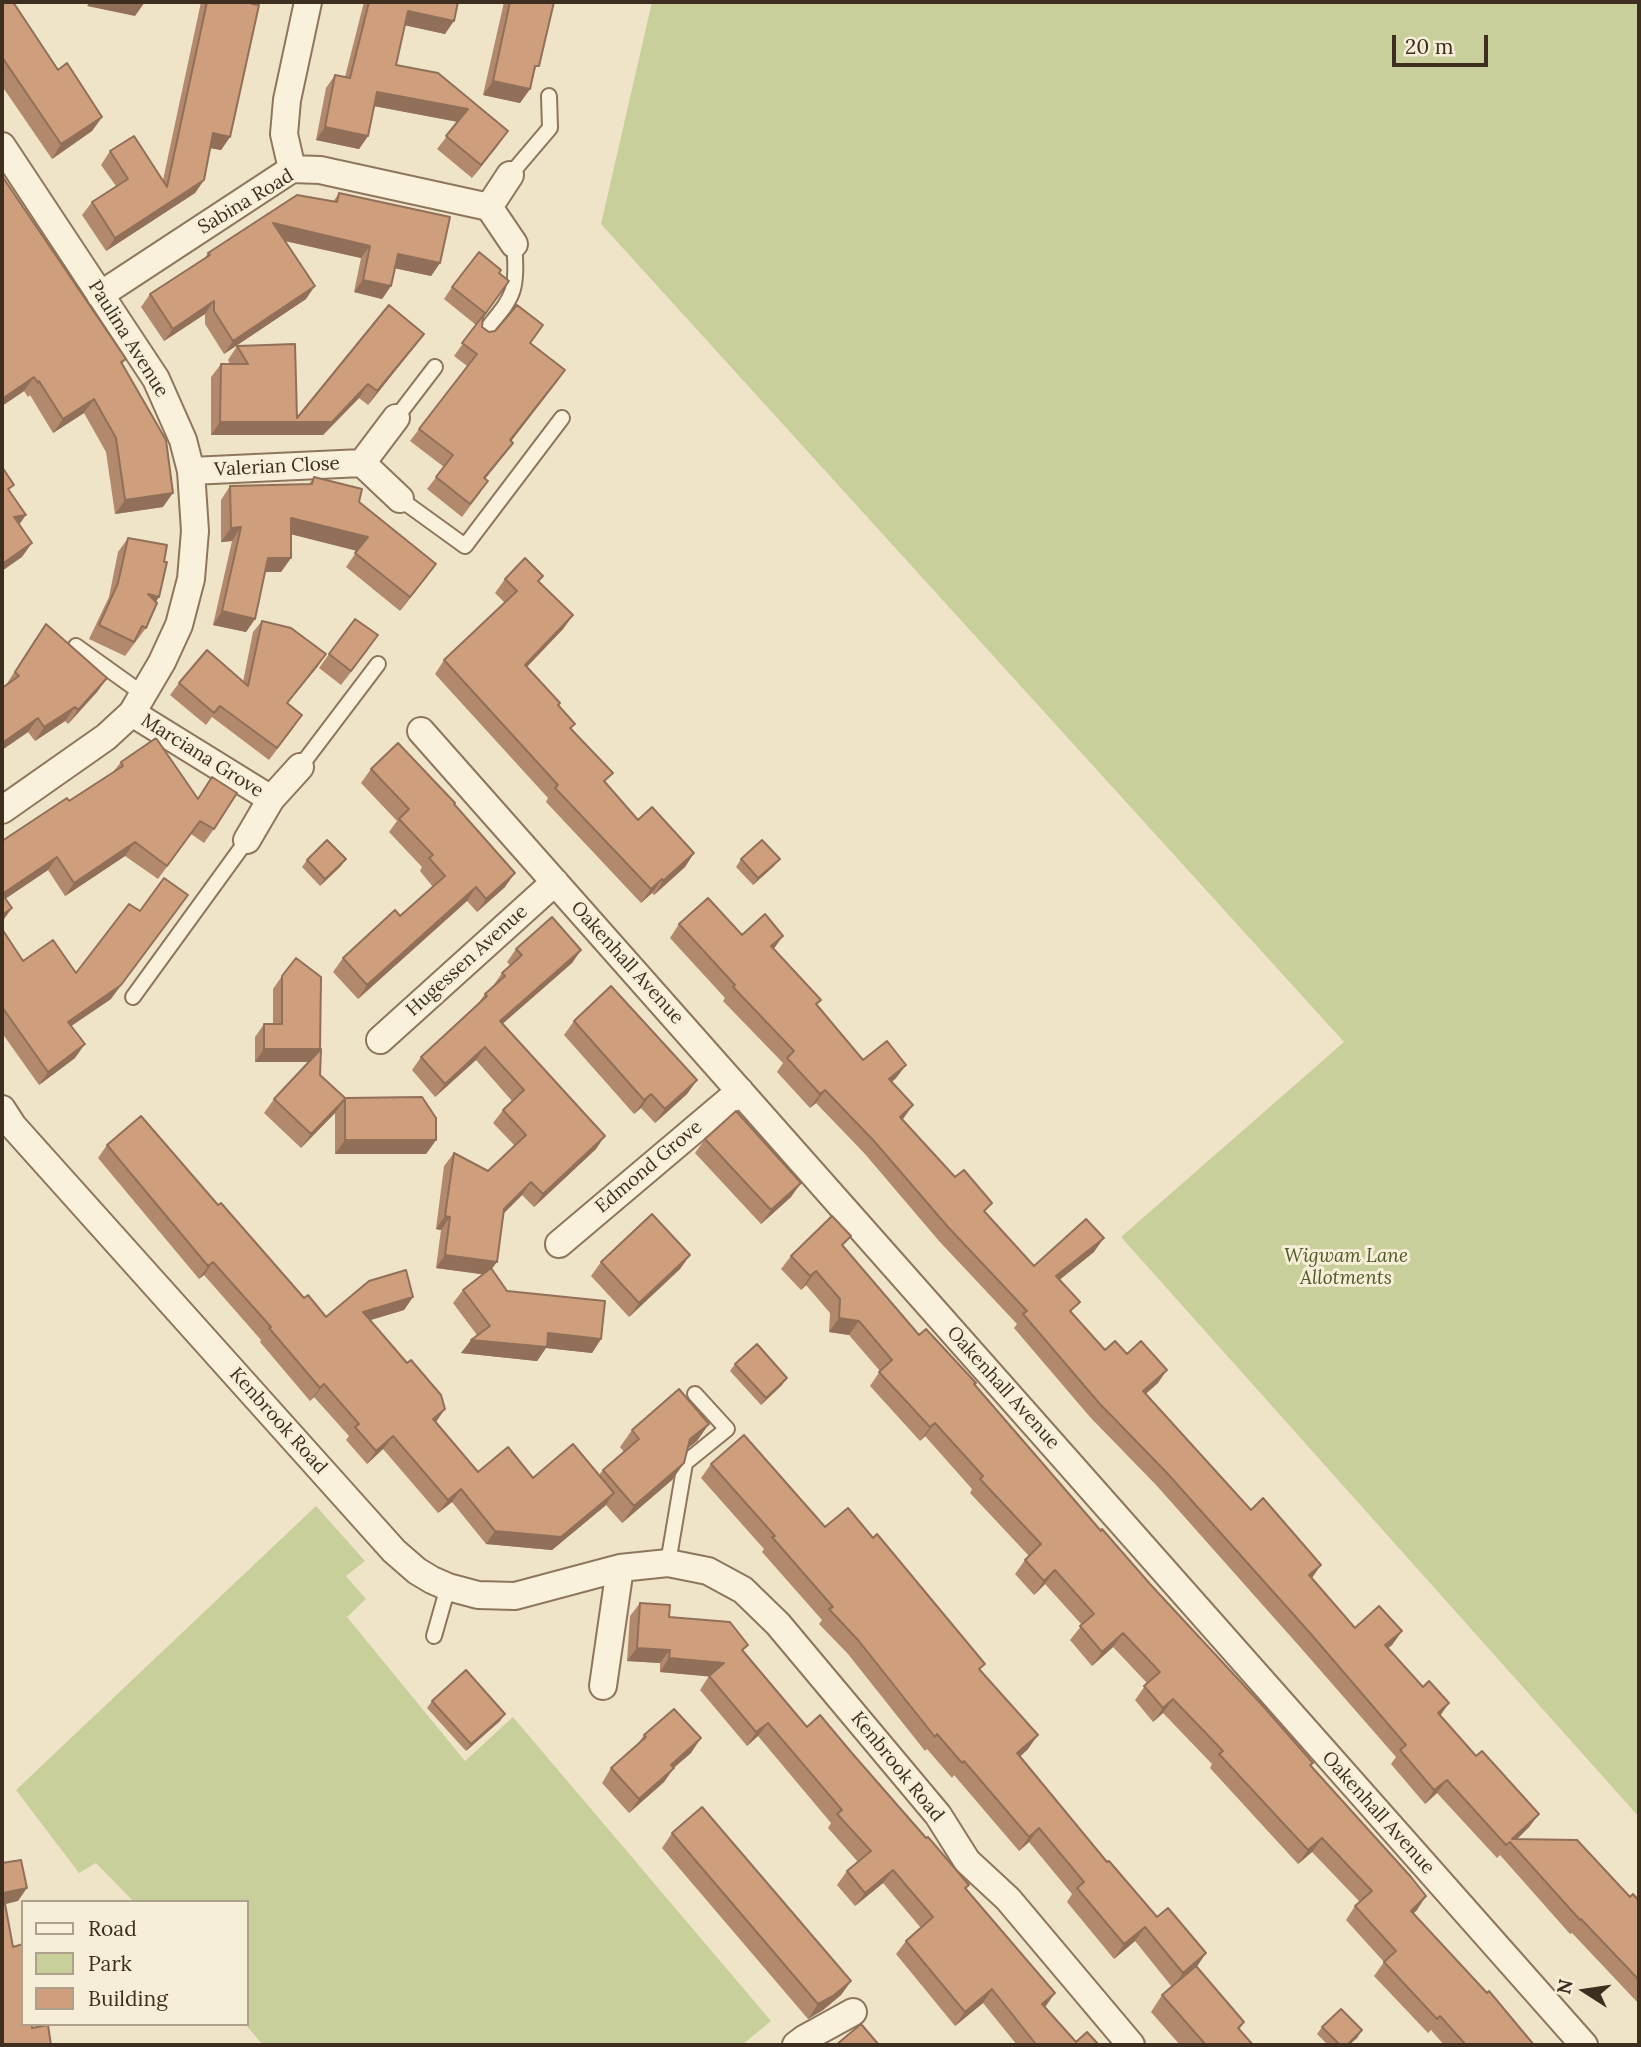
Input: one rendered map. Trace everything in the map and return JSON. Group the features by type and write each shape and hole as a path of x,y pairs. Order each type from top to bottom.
{"street":[{"path":"292,169 284,134 287,100 308,2"},
{"name":"Paulina Avenue","path":"2,146 156,379 178,428 191,471 195,531 191,579 179,625 138,703 106,737 2,810"},
{"name":"Sabina Road","path":"100,295 292,169 320,170 489,207"},
{"path":"510,174 489,207 514,244"},
{"name":"Valerian Close","path":"362,463 397,418"},
{"name":"Valerian Close","path":"191,471 362,463 400,499"},
{"name":"Marciana Grove","path":"138,703 271,799"},
{"name":"Oakenhall Avenue","path":"421,731 1584,2045"},
{"name":"Marciana Grove","path":"247,839 271,799 300,766"},
{"name":"Hugessen Avenue","path":"380,1040 555,882"},
{"name":"Edmond Grove","path":"559,1244 740,1091"},
{"name":"Kenbrook Road","path":"2,1109 13,1126 394,1551 417,1571 448,1587 478,1595 515,1596 620,1568 668,1563 708,1571 743,1590 778,1624 938,1815 967,1861 1008,1899 1130,2045"},
{"path":"603,1686 620,1568"},
{"path":"796,2045 853,2012"}],"lane":[{"path":"510,174 550,128 550,96"},
{"path":"482,335 511,298 517,274 514,244"},
{"path":"397,418 435,367"},
{"path":"400,499 465,546 562,418"},
{"path":"76,646 138,703"},
{"path":"300,766 378,664"},
{"path":"133,997 247,839"},
{"path":"668,1563 685,1463 727,1429 695,1394"},
{"path":"434,1636 448,1587"}],"green space":[{"name":"Wigwam Lane Allotments","path":"652,2 1639,2 1639,1817 1121,1237 1344,1042 601,224"},
{"path":"316,1506 365,1561 346,1576 366,1599 347,1617 465,1761 513,1717 771,2021 742,2045 263,2045 247,2026 248,1900 132,1900 96,1863 79,1873 16,1790"}],"building":[{"path":"2,2 13,2 58,70 67,63 102,117 61,144 2,57"},
{"path":"207,2 252,2 259,5 230,137 213,133 204,180 115,238 92,202 128,179 110,151 134,136 167,187"},
{"path":"369,2 458,2 454,21 408,11 396,65 438,73 508,131 481,165 446,136 468,109 377,92 368,136 325,127 335,75 350,78"},
{"path":"510,2 554,2 539,66 535,66 530,89 493,81"},
{"path":"2,176 126,359 121,362 166,440 173,493 125,500 116,438 94,399 63,419 34,377 2,399"},
{"path":"339,193 450,217 440,263 398,254 391,286 363,280 370,246 273,223 315,286 233,341 214,311 214,301 173,329 150,294 297,195 337,202"},
{"path":"479,252 501,270 499,273 509,281 483,317 482,327 489,332 495,331 517,305 543,325 530,343 565,370 510,440 513,443 484,478 488,481 470,504 436,477 453,455 419,429 477,354 462,343 485,313 452,287"},
{"path":"389,305 424,334 377,391 368,384 332,422 220,422 221,364 248,364 237,346 295,344 297,418"},
{"path":"2,467 14,485 8,489 26,515 14,517 32,543 2,564"},
{"path":"314,477 362,489 359,502 436,564 410,597 355,553 368,537 291,518 291,558 268,558 255,619 222,611 241,527 231,528 230,486 312,484"},
{"path":"128,538 167,545 164,562 167,562 159,597 148,594 157,603 146,628 142,626 134,642 99,625 118,583"},
{"path":"525,558 543,576 538,581 573,615 525,665 560,703 558,705 575,724 570,728 613,773 604,781 638,820 652,807 694,853 651,889 555,788 558,785 444,660 517,591 505,579"},
{"path":"355,619 378,635 351,671 329,654"},
{"path":"262,621 291,628 326,654 287,703 302,715 277,748 220,706 214,713 179,683 207,650 248,686"},
{"path":"46,624 107,678 78,710 75,707 44,727 38,718 2,743 2,688 19,676 15,672"},
{"path":"156,738 198,799 212,777 237,793 214,829 200,821 167,866 135,842 74,883 57,857 2,894 2,841 67,798 69,801 123,766 121,762"},
{"path":"398,743 455,803 515,873 486,899 476,887 367,985 343,958 395,910 400,916 445,876 429,858 433,855 399,819 409,809 371,769"},
{"path":"327,840 346,859 325,879 307,860"},
{"path":"762,840 780,859 758,878 741,859"},
{"path":"164,878 188,895 121,985 68,1022 85,1044 48,1072 2,1007 2,929 23,961 53,940 76,973 129,904 140,911"},
{"path":"2,894 12,908 2,915"},
{"path":"708,898 742,935 765,914 783,936 771,946 821,1000 816,1004 863,1060 887,1041 906,1065 889,1079 913,1105 900,1117 955,1177 964,1170 992,1203 984,1211 1034,1266 1086,1219 1104,1238 1056,1276 1080,1302 1070,1311 1105,1350 1115,1341 1127,1354 1141,1341 1167,1370 1143,1391 1251,1510 1263,1498 1321,1565 1309,1575 1355,1628 1379,1606 1402,1631 1385,1645 1423,1687 1429,1681 1449,1703 1438,1713 1476,1756 1482,1751 1539,1814 1512,1839 1577,1840 1630,1897 1633,1894 1639,1901 1639,1980 1580,1920 1510,1842 1506,1845 1447,1780 1434,1790 1400,1750 1406,1745 1167,1473 1099,1403 1023,1314 1027,1311 948,1227 874,1141 825,1090 820,1094 787,1058 794,1051 733,987 735,985 679,924"},
{"path":"552,917 581,950 500,1021 605,1136 543,1194 531,1182 504,1209 497,1262 445,1255 450,1217 445,1216 454,1153 488,1171 526,1135 503,1110 524,1090 485,1047 445,1084 421,1057 487,996 485,994 505,976 502,973 522,955 516,949"},
{"path":"296,958 321,977 320,1049 264,1049 264,1024 282,1024 282,976"},
{"path":"611,986 697,1080 665,1109 651,1094 644,1100 574,1021"},
{"path":"321,1049 320,1075 345,1098 422,1097 436,1118 436,1140 345,1140 345,1099 311,1134 274,1099"},
{"path":"736,1111 801,1183 771,1210 705,1139"},
{"path":"141,1116 218,1205 221,1203 304,1298 308,1295 326,1317 369,1281 406,1270 413,1297 363,1312 407,1363 411,1360 441,1395 445,1409 433,1419 478,1472 508,1447 533,1478 573,1444 614,1493 561,1537 495,1531 461,1489 448,1500 393,1436 376,1451 355,1427 359,1424 324,1384 320,1388 269,1328 271,1327 213,1262 208,1266 107,1145"},
{"path":"652,1214 690,1255 639,1303 601,1262"},
{"path":"832,1216 851,1236 842,1245 919,1335 926,1329 976,1383 974,1384 1101,1531 1102,1529 1263,1706 1313,1763 1310,1765 1411,1877 1426,1896 1411,1911 1487,1993 1489,1991 1534,2045 1466,2045 1440,2016 1437,2019 1384,1962 1396,1951 1355,1906 1372,1891 1322,1838 1308,1850 1219,1754 1223,1751 1173,1699 1163,1708 1144,1686 1160,1672 1123,1633 1102,1652 1080,1626 1094,1614 1055,1570 1044,1581 1025,1560 1041,1544 980,1479 983,1476 935,1423 930,1427 879,1372 892,1360 859,1321 839,1318 840,1299 816,1271 810,1276 791,1256"},
{"path":"491,1268 507,1291 605,1301 601,1339 548,1333 547,1347 471,1340 490,1326 463,1290"},
{"path":"757,1344 787,1378 766,1398 735,1364"},
{"path":"679,1389 709,1424 690,1439 684,1463 634,1506 603,1470 639,1439 632,1430"},
{"path":"744,1435 825,1527 848,1508 873,1538 877,1534 985,1664 979,1669 1038,1735 1017,1753 1107,1862 1109,1861 1157,1917 1168,1908 1206,1953 1183,1973 1145,1927 1124,1944 1077,1888 1084,1882 1039,1828 1029,1837 964,1761 962,1763 937,1734 935,1737 858,1640 829,1609 833,1607 711,1464"},
{"path":"640,1603 670,1605 669,1617 730,1622 748,1645 742,1650 807,1727 820,1715 969,1885 965,1888 1055,1993 1042,2004 1076,2042 1087,2032 1099,2045 1033,2045 1035,2043 992,1989 965,2012 906,1941 933,1917 893,1870 865,1893 847,1871 871,1851 837,1814 842,1810 768,1723 756,1732 709,1676 724,1663 669,1658 670,1650 637,1648"},
{"path":"466,1670 505,1714 471,1744 432,1701"},
{"path":"674,1709 701,1738 671,1765 674,1768 639,1799 611,1768"},
{"path":"702,1807 851,1981 833,1996 818,2004 672,1833"},
{"path":"21,1860 27,1888 3,1893 13,1947 21,1945 21,2026 48,2026 51,2045 2,2045 2,1863"},
{"path":"1196,1966 1244,2022 1238,2028 1253,2045 1206,2045 1162,1995"},
{"path":"1341,2009 1362,2030 1347,2045 1340,2045 1322,2027"},
{"path":"861,2024 879,2045 836,2045"}]}
